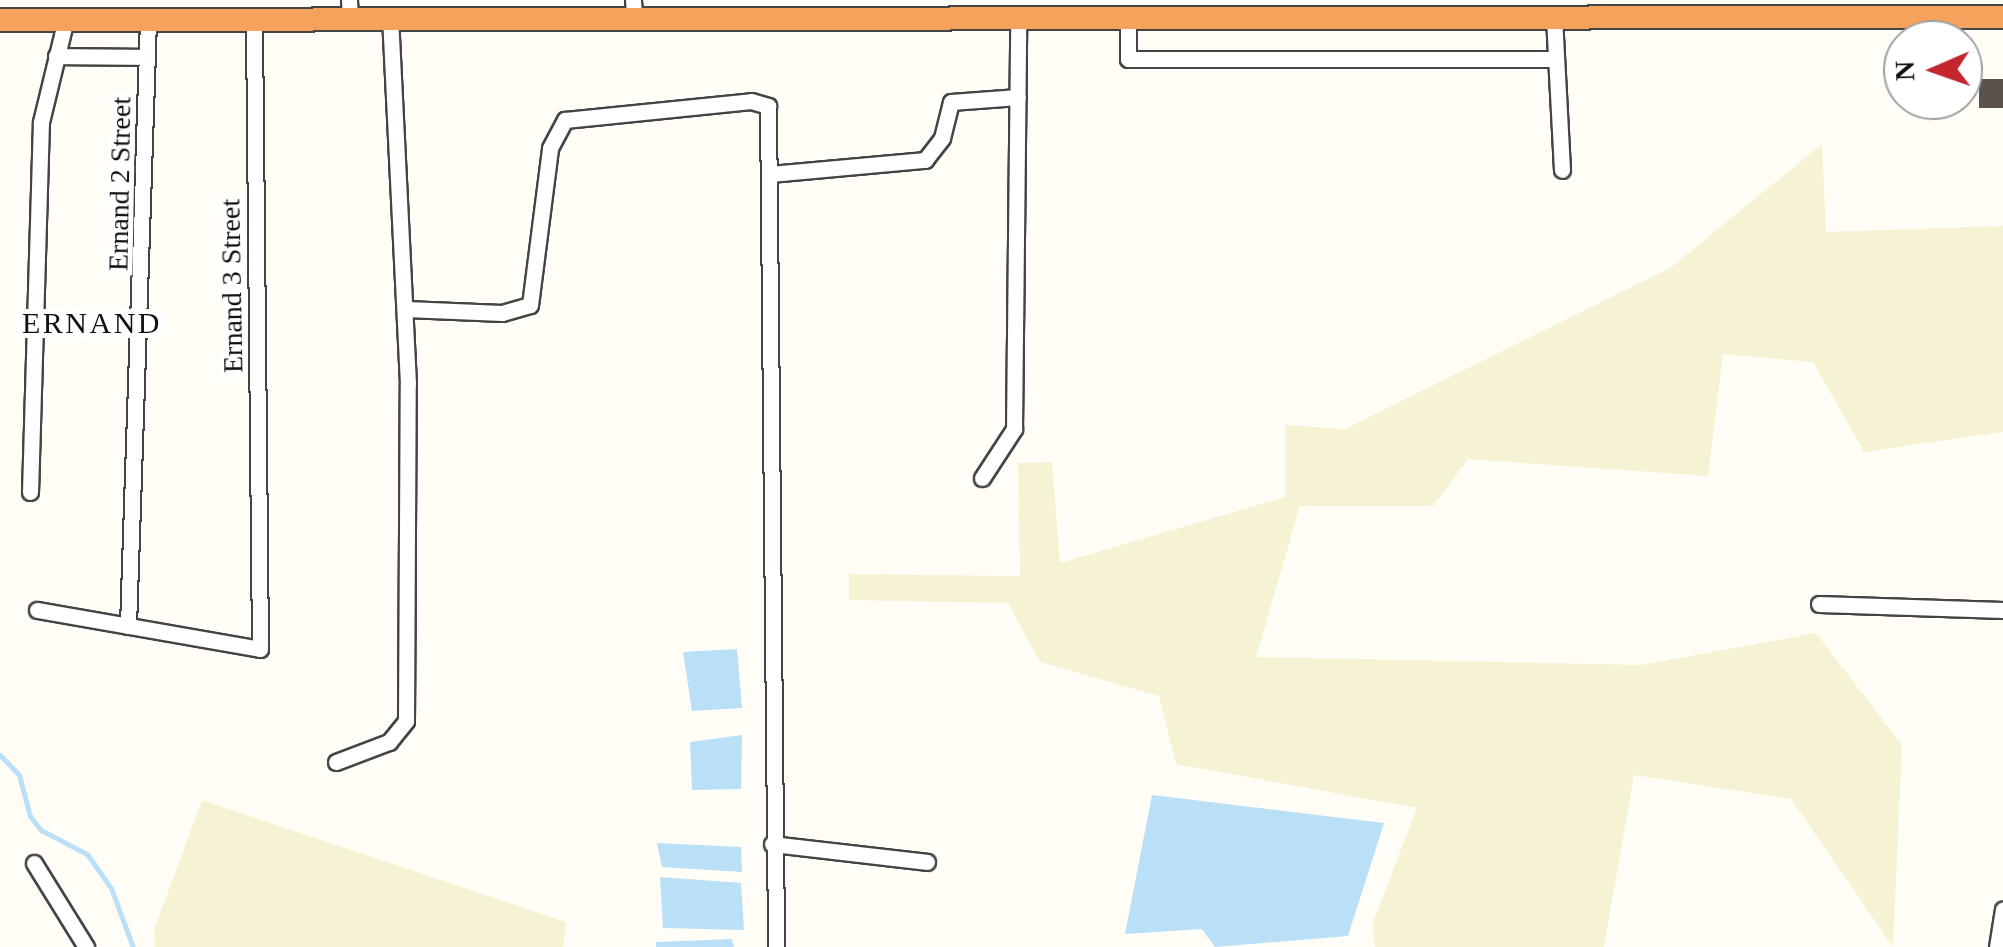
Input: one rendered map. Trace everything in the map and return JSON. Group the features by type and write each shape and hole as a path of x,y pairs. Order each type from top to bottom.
{"highway":[{"path":"0,20 66,10 148,10 254,19 350,8 390,16 633,8 883,8 1018,18 1128,18 1172,9 1554,18 1687,8 1899,9 2003,17"}],"street":[{"path":"30,492 41,122 66,10"},
{"name":"Ernand 2 Street","path":"128,626 148,10"},
{"path":"336,762 389,742 406,721 406,310 390,16"},
{"path":"982,478 1014,429 1018,18"},
{"path":"1128,18 1128,59 1555,59"},
{"path":"1554,18 1562,170"},
{"name":"Ernand 3 Street","path":"128,626 260,649 254,19"},
{"path":"56,56 147,57"},
{"path":"770,174 925,160 942,138 950,102 1018,98"},
{"path":"406,310 502,312 530,305 552,136 574,116 764,103 772,114 777,544 772,844 776,947"},
{"path":"1818,604 2003,610"},
{"path":"37,610 128,626"},
{"path":"772,844 927,862"},
{"path":"34,863 86,947"},
{"path":"1997,947 2003,909"}],"shaded area":[{"path":"1822,144 1826,232 2003,226 2003,432 1864,452 1813,362 1723,354 1708,476 1468,459 1433,506 1300,506 1256,657 1642,665 1816,633 1902,745 1893,947 1791,799 1634,775 1604,947 1375,947 1372,925 1417,808 1176,764 1159,696 1040,662 1008,603 849,600 849,574 1020,576 1018,463 1052,462 1060,563 1285,497 1285,425 1345,429 1670,268"},
{"path":"202,800 566,922 563,947 155,947 154,930"}],"water":[{"path":"737,649 742,708 692,711 683,652"},
{"path":"742,735 741,789 692,790 690,742"},
{"path":"1152,795 1384,823 1348,936 1215,947 1202,929 1125,934"},
{"path":"657,843 741,847 742,872 662,867"},
{"path":"660,877 741,883 744,930 663,928"},
{"path":"732,939 734,947 656,947 656,942"}],"building":[{"path":"1983,79 2003,79 2003,108 1983,108"}],"waterway":[{"path":"0,755 19,775 30,816 41,830 87,854 111,888 133,947"}],"district":[{"name":"ERNAND","path":"92,323"}]}
